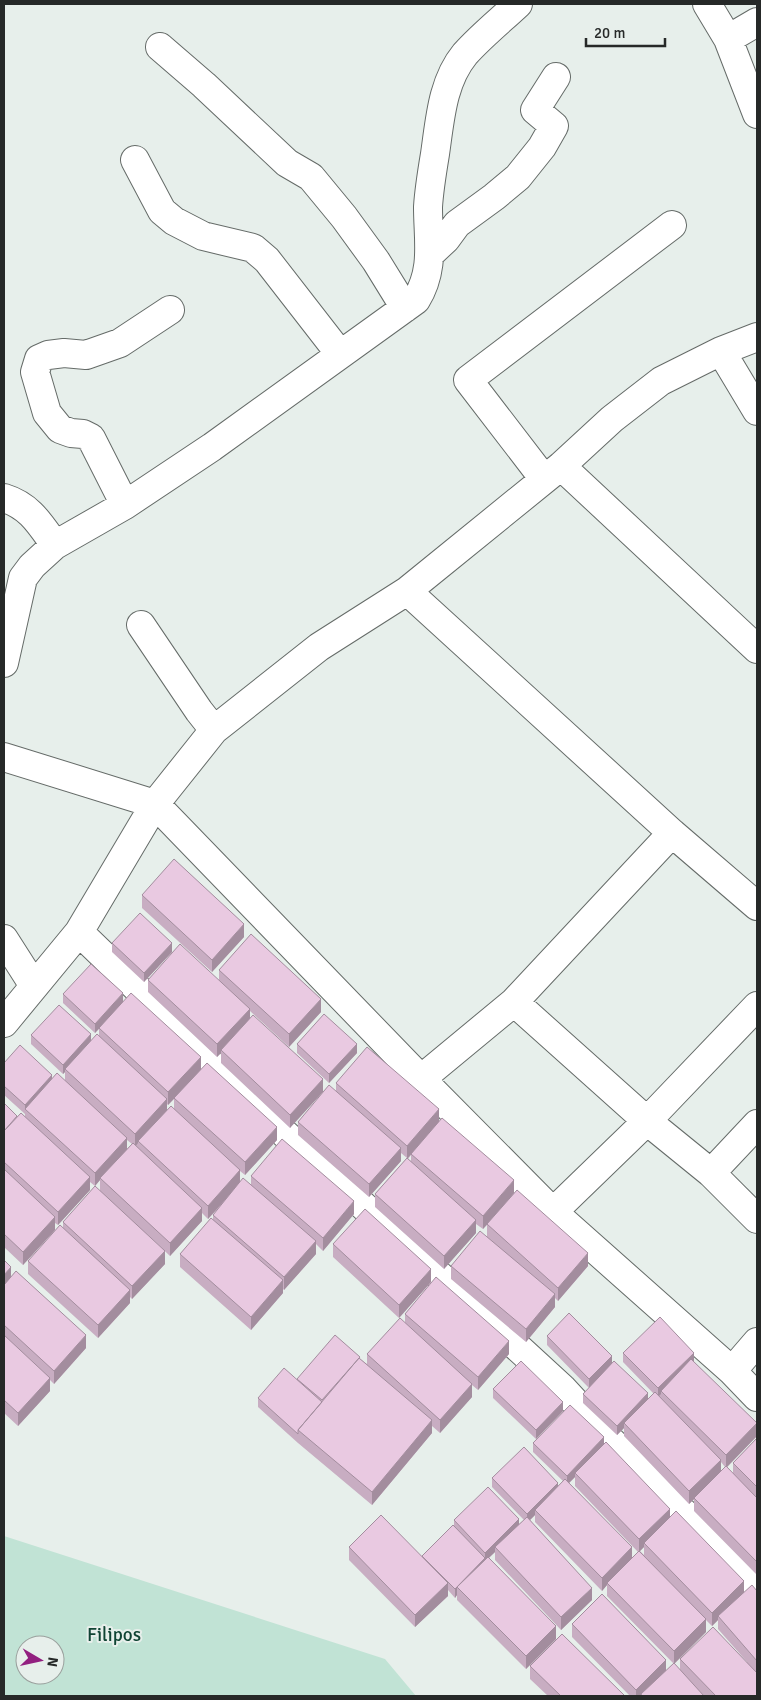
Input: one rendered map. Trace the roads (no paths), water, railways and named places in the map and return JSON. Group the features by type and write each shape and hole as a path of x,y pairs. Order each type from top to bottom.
{"street":[{"path":"4,663 23,578 32,566 55,545 125,504 212,447 416,300 422,290 430,254 428,206 446,89 465,54 518,4"},
{"path":"707,4 728,39 757,114"},
{"path":"728,39 757,22"},
{"path":"160,47 204,85 287,163 311,176 350,224 405,308"},
{"path":"430,254 446,239 457,224 518,177 542,147 554,126 535,110 556,77"},
{"path":"135,160 162,211 174,221 203,236 253,248 267,260 340,354"},
{"path":"672,225 468,380 553,473 757,649"},
{"path":"125,504 91,438 83,434 71,433 60,429 47,413 35,372 36,365 39,359 48,355 86,355 120,343 170,310"},
{"path":"4,1023 79,932 155,804 214,730 319,647 407,591 553,473 612,419 661,381 721,351 757,337"},
{"path":"721,351 757,411"},
{"path":"4,498 17,502 33,516 55,545"},
{"path":"407,591 672,833 757,906"},
{"path":"141,625 214,730"},
{"path":"4,757 155,804 553,1212 732,1371 757,1397"},
{"path":"421,1078 514,1002 672,833"},
{"path":"79,932 137,988 191,1045 260,1111 562,1388 610,1440 757,1585"},
{"path":"4,939 34,986"},
{"path":"514,1002 647,1121 711,1173 757,1219"},
{"path":"553,1212 647,1121 757,1006"},
{"path":"711,1173 757,1124"},
{"path":"732,1371 757,1342"}],"park label":[{"name":"Filipos","path":"114,1635"}]}
